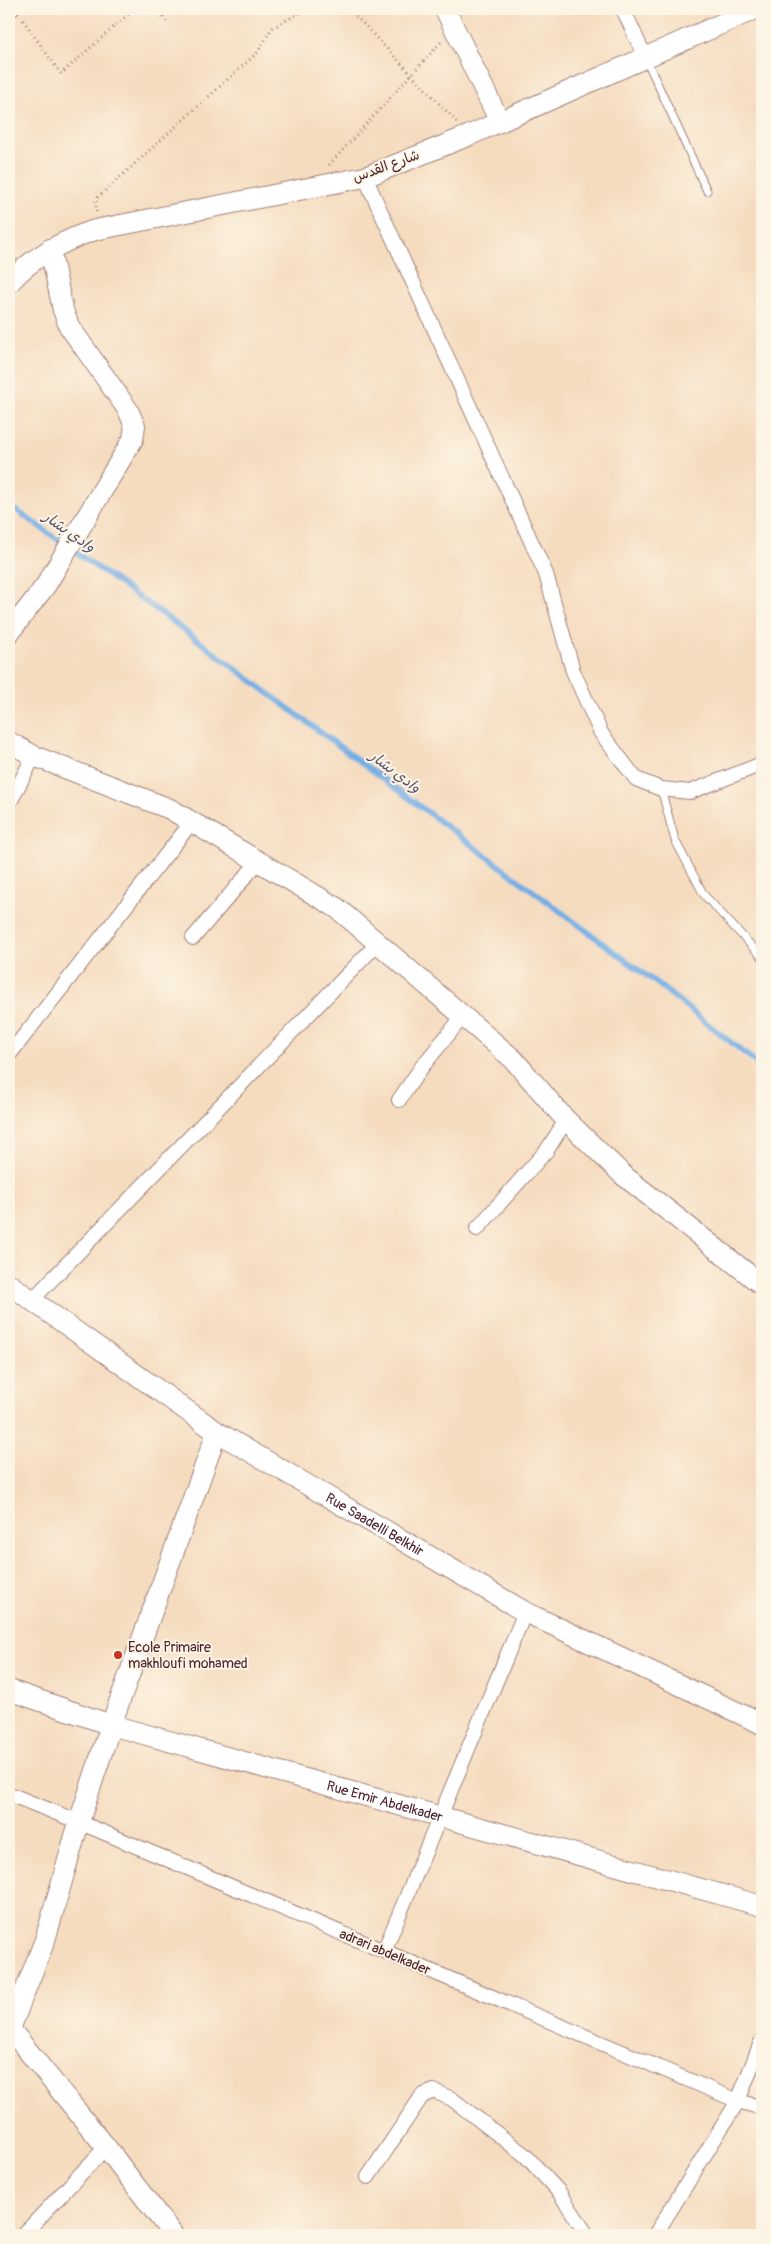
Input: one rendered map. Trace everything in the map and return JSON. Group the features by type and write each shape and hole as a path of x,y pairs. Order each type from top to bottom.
{"street":[{"path":"446,9 500,122"},
{"path":"623,9 646,59"},
{"name":"شارع القدس","path":"9,283 26,265 50,249 72,238 95,230 365,177 470,135 646,59 755,9"},
{"path":"365,177 546,574 573,671 601,733 636,779 661,790 690,792 762,764"},
{"path":"9,633 46,585 133,439 135,426 128,410 69,326 63,310 50,249"},
{"path":"9,742 34,756 170,809 337,908 513,1059 566,1120 624,1175 762,1284"},
{"path":"9,804 34,756"},
{"path":"9,1055 192,823"},
{"path":"193,938 258,862"},
{"path":"32,1300 378,943"},
{"path":"399,1100 421,1068 464,1015"},
{"path":"477,1229 547,1150 566,1120"},
{"name":"Rue Saadelli Belkhir","path":"9,1284 218,1432 525,1612 760,1718"},
{"path":"173,2235 106,2147 9,2030 45,1940 79,1822 111,1725 218,1432"},
{"path":"384,1951 525,1612"},
{"name":"Rue Emir Abdelkader","path":"9,1690 111,1725 762,1906"},
{"name":"adrari abdelkader","path":"9,1794 738,2101 762,2108"},
{"path":"655,2235 738,2101 762,2040"},
{"path":"368,2177 422,2096 434,2091 452,2099 526,2156 559,2192 587,2235"},
{"path":"23,2235 106,2147"}],"lane":[{"path":"646,59 707,192"},
{"path":"661,790 675,840 704,895 762,957"}],"path":[{"path":"14,12 61,74 134,9"},
{"path":"157,9 169,24"},
{"path":"95,230 96,199 258,52 272,28 307,9"},
{"path":"349,9 470,135"},
{"path":"323,186 321,174 442,42"}],"waterway":[{"name":"وادي بشار","path":"9,505 161,613 659,985 762,1067"}],"place":[{"name":"Ecole Primaire makhloufi mohamed","path":"118,1655"}]}
